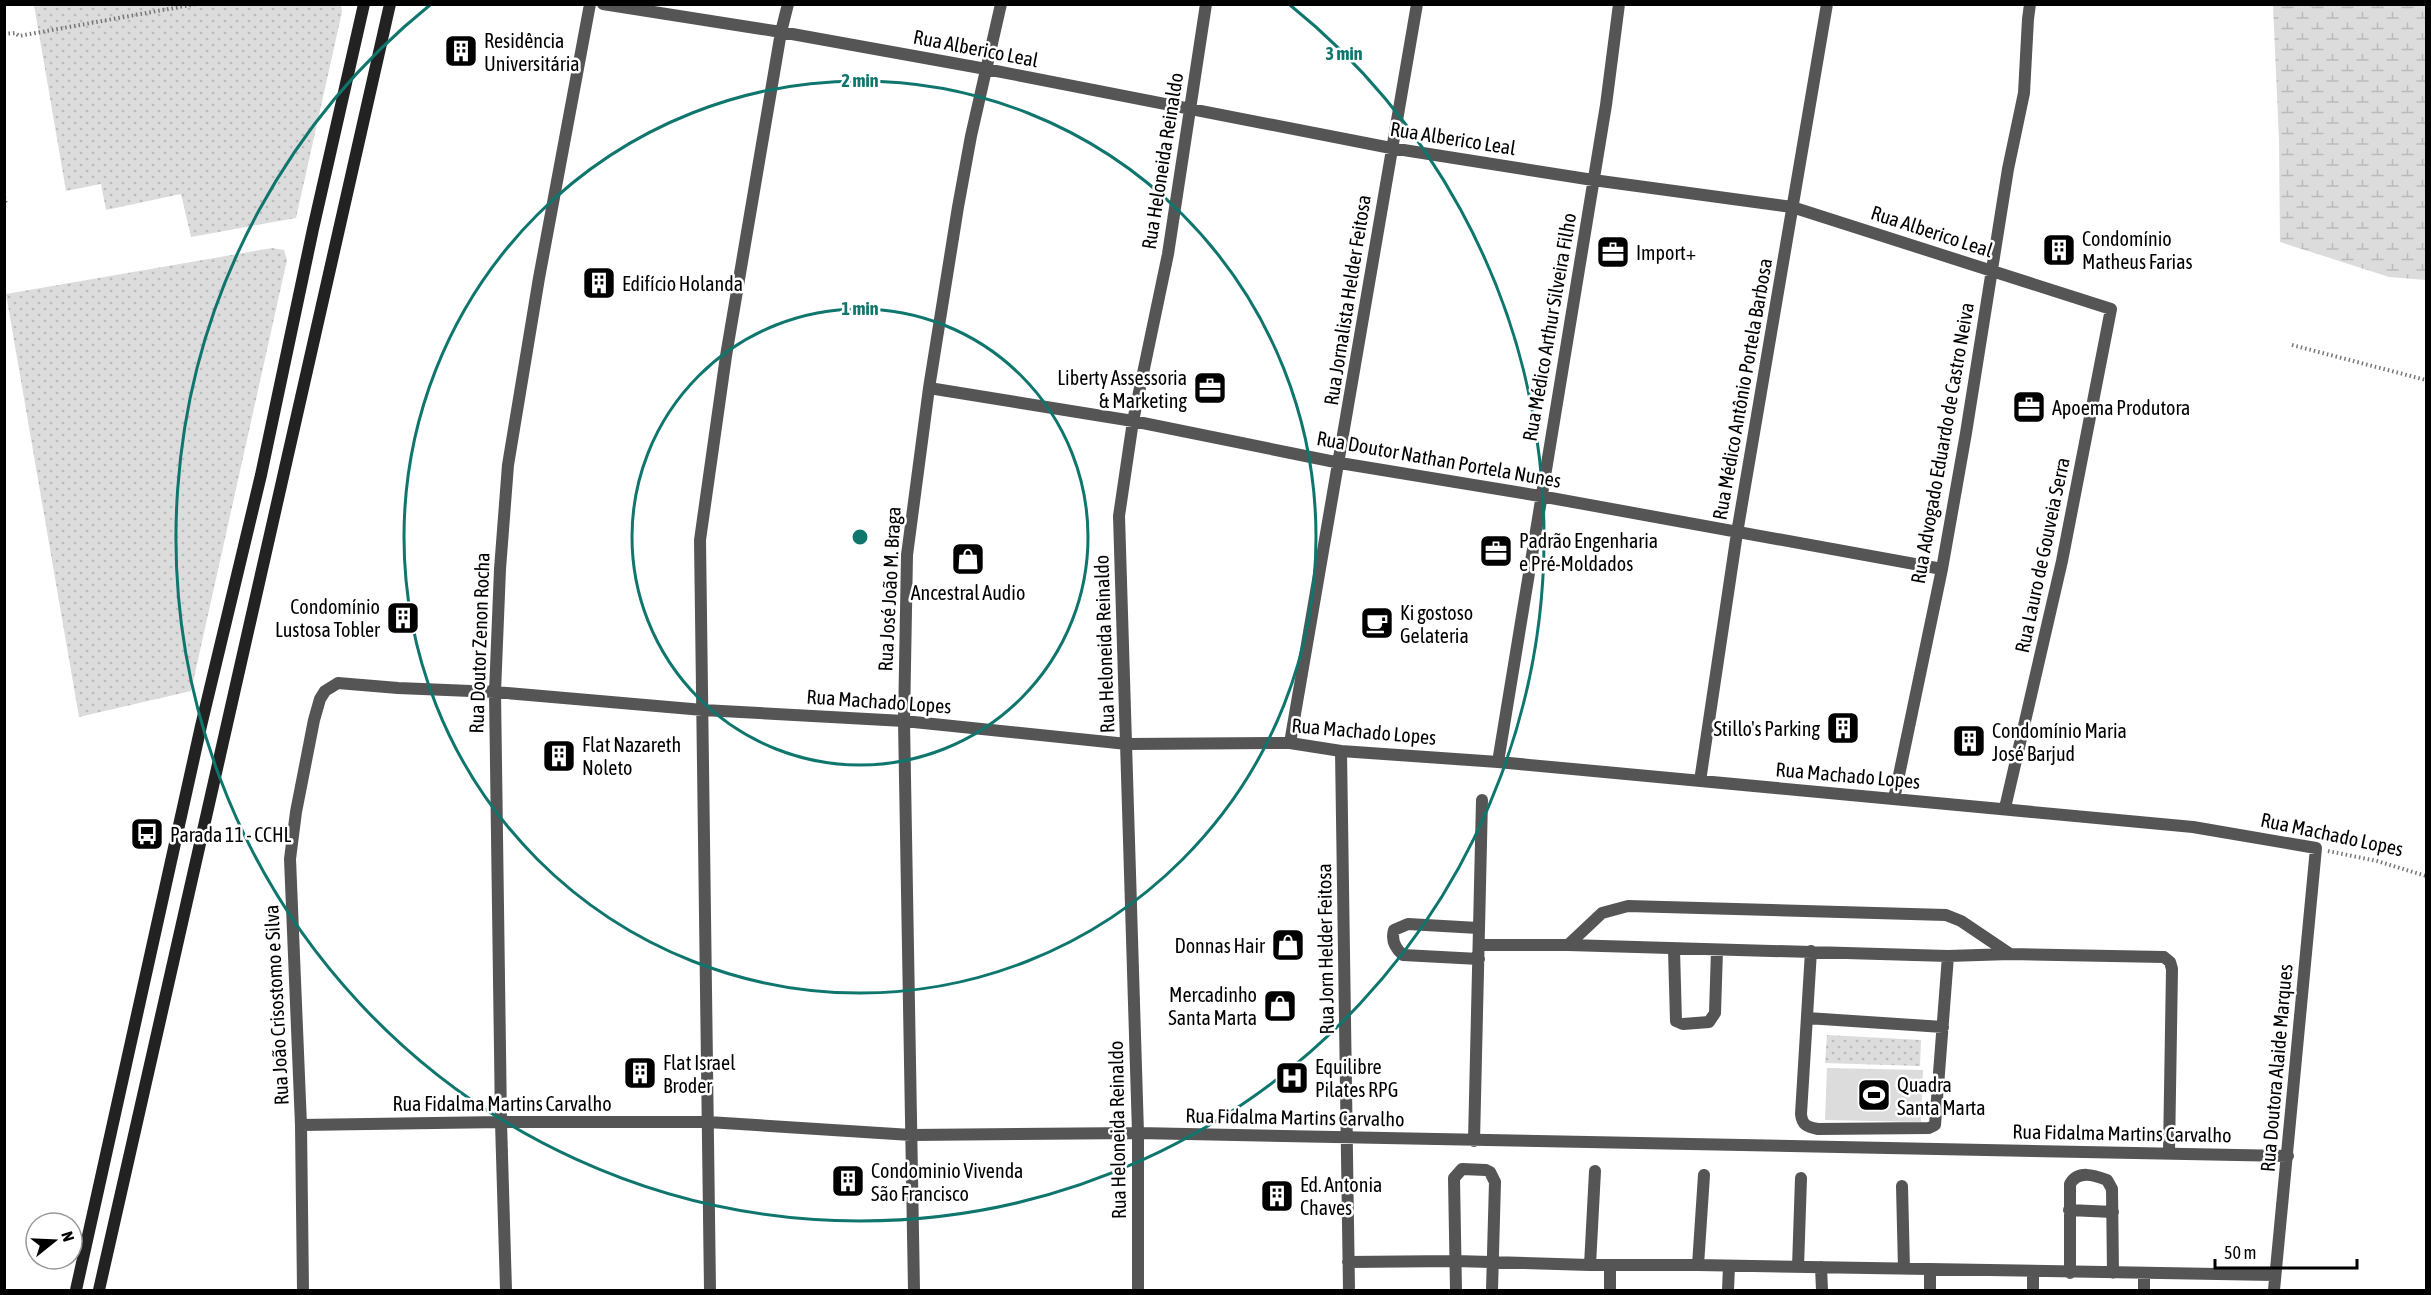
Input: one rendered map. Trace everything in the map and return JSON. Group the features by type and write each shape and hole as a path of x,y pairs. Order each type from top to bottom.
{"main road":[{"path":"76,1290 201,726 261,474 364,4"},
{"path":"99,1290 390,4"},
{"path":"151,954 172,960"}],"street":[{"name":"Rua Doutor Zenon Rocha","path":"506,1290 501,1122 495,692 500,569 508,465 538,278 590,4"},
{"name":"Rua Alberico Leal","path":"603,4 781,32 986,69 1391,148 1593,180 1792,207 2111,309"},
{"path":"710,1290 700,540 726,356 781,32 788,4"},
{"name":"Rua José João M. Braga","path":"914,1290 904,721 907,555 929,388 958,207 971,136 1001,4"},
{"name":"Rua Heloneida Reinaldo","path":"1138,1290 1138,1133 1119,516 1133,421 1168,254 1206,4"},
{"name":"Rua Jornalista Helder Feitosa","path":"1290,743 1340,463 1391,148 1417,4"},
{"name":"Rua Médico Arthur Silveira Filho","path":"1497,762 1593,180 1619,4"},
{"name":"Rua Médico Antônio Portela Barbosa","path":"1700,781 1737,533 1827,4"},
{"name":"Rua Advogado Eduardo de Castro Neiva","path":"1894,799 1942,569 2008,169 2024,93 2030,4"},
{"name":"Rua Lauro de Gouveia Serra","path":"2005,808 2062,561 2111,309"},
{"name":"Rua Doutor Nathan Portela Nunes","path":"929,388 1133,421 1340,463 1540,496 1942,569"},
{"name":"Rua Machado Lopes","path":"314,720 320,699 325,691 339,683 495,692 703,710 904,721 1127,744 1290,743 1341,751 1497,762 2193,827 2316,848"},
{"name":"Rua João Crisostomo e Silva","path":"303,1290 301,1125 290,859 296,812 314,720"},
{"name":"Rua Jorn Helder Feitosa","path":"1341,751 1349,1290"},
{"path":"1474,1141 1482,800"},
{"name":"Rua Doutora Alaide Marques","path":"2274,1290 2316,848"},
{"path":"1568,945 1602,913 1628,906 1946,915 1961,921 2010,954"},
{"path":"1478,928 1408,924 1394,930 1393,933 1394,944 1403,955 1479,959"},
{"path":"1479,945 1568,945 1674,950 1811,951 1948,956 2010,954 2167,958 2172,969 2169,1152"},
{"path":"1674,950 1676,1021 1683,1024 1708,1022 1715,1013 1717,950"},
{"path":"1811,951 1802,1121 1807,1127 1818,1129 1929,1128 1935,1125 1948,956"},
{"path":"1807,1018 1943,1027"},
{"name":"Rua Fidalma Martins Carvalho","path":"301,1125 708,1122 911,1134 1138,1133 2288,1156"},
{"path":"1456,1290 1454,1178 1462,1169 1490,1172 1495,1182 1492,1290"},
{"path":"1590,1265 1595,1172"},
{"path":"1698,1265 1704,1174"},
{"path":"2070,1273 2070,1184 2077,1177 2088,1175 2100,1177 2110,1184 2114,1212 2114,1273"},
{"path":"1798,1267 1801,1178"},
{"path":"1902,1186 1904,1269"},
{"path":"2069,1210 2114,1212"},
{"path":"1348,1262 1455,1261 2275,1275"},
{"path":"1610,1265 1610,1290"},
{"path":"1728,1290 1729,1266"},
{"path":"1821,1267 1822,1290"},
{"path":"1930,1270 1930,1290"},
{"path":"2033,1272 2033,1290"},
{"path":"2144,1274 2144,1290"}],"path":[{"path":"4,34 15,33 19,36 196,4"},
{"path":"4,197 6,204"},
{"path":"2292,345 2427,380"},
{"name":"Rua Machado Lopes","path":"2316,848 2377,861 2427,876"}],"green space":[{"path":"34,5 341,5 342,12 296,218 191,237 181,194 106,210 101,184 66,191"},
{"path":"2273,5 2426,5 2426,280 2389,277 2280,242 2279,140"},
{"path":"272,248 284,250 287,260 191,691 79,717 6,294"},
{"path":"1827,1035 1921,1040 1920,1066 1825,1063"},
{"name":"Quadra Santa Marta","path":"1827,1068 1923,1070 1921,1122 1825,1120"}],"place":[{"name":"Residência Universitária","path":"461,51"},
{"name":"Condomínio Matheus Farias","path":"2059,250"},
{"name":"Import+","path":"1613,252"},
{"name":"Edifício Holanda","path":"599,283"},
{"name":"Liberty Assessoria & Marketing","path":"1210,388"},
{"name":"Apoema Produtora","path":"2029,407"},
{"name":"Padrão Engenharia e Pré-Moldados","path":"1496,551"},
{"name":"Ancestral Audio","path":"968,559"},
{"name":"Condomínio Lustosa Tobler","path":"403,618"},
{"name":"Ki gostoso Gelateria","path":"1377,623"},
{"name":"Stillo's Parking","path":"1843,728"},
{"name":"Condomínio Maria José Barjud","path":"1969,741"},
{"name":"Flat Nazareth Noleto","path":"559,756"},
{"name":"Parada 11 - CCHL","path":"147,834"},
{"name":"Donnas Hair","path":"1288,945"},
{"name":"Mercadinho Santa Marta","path":"1280,1006"},
{"name":"Flat Israel Broder","path":"640,1073"},
{"name":"Equilibre Pilates RPG","path":"1292,1078"},
{"name":"Quadra Santa Marta","path":"1874,1095"},
{"name":"Condominio Vivenda São Francisco","path":"848,1181"},
{"name":"Ed. Antonia Chaves","path":"1277,1196"}]}
